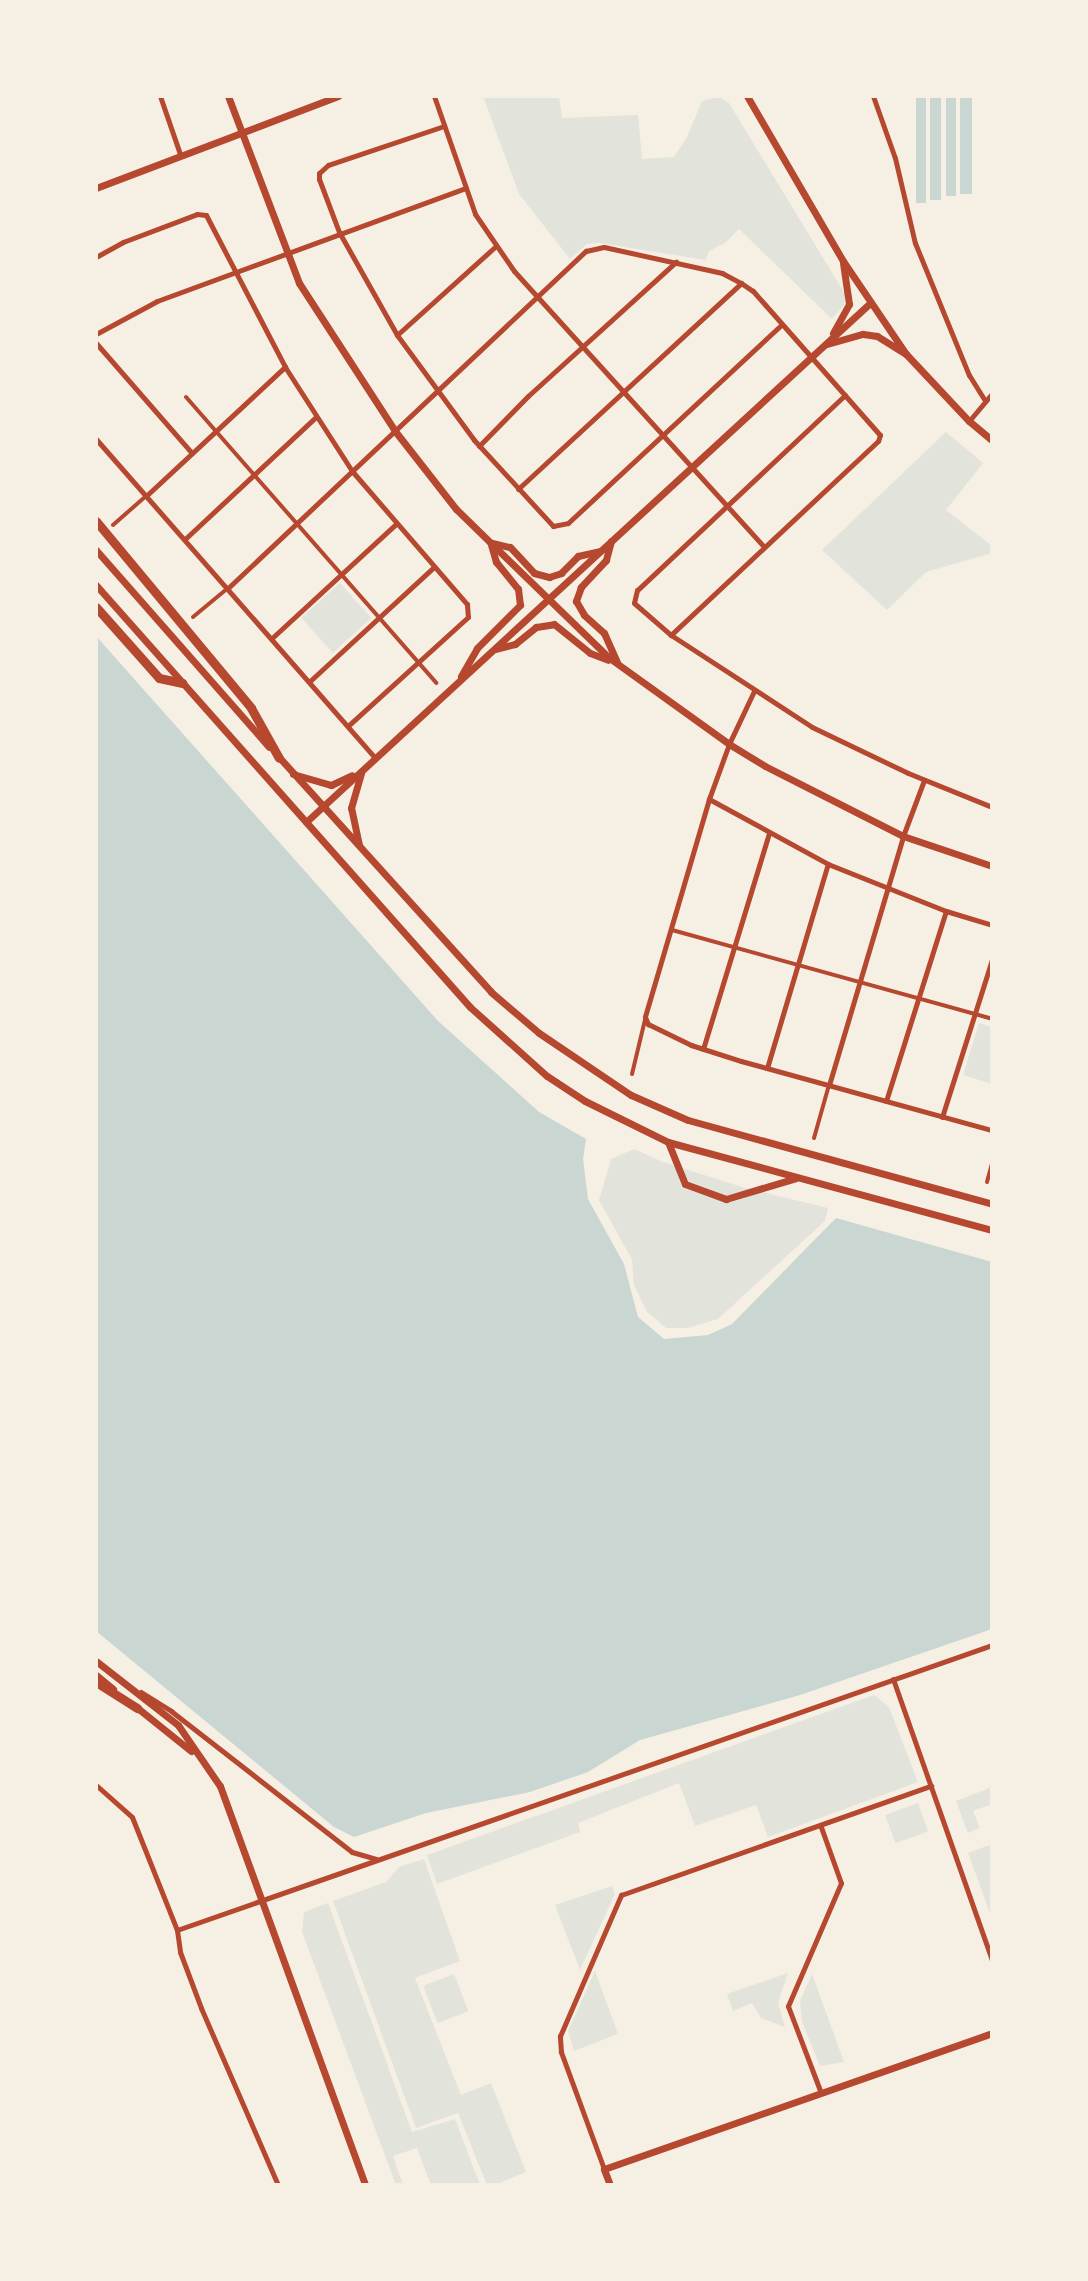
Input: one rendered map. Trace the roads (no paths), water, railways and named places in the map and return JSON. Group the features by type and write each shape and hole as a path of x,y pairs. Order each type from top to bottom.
{"highway":[{"path":"96,521 251,708 279,758"},
{"path":"96,607 159,678 182,683"},
{"path":"96,1682 137,1708"}],"main road":[{"path":"228,96 285,251 318,316 395,431 440,490 490,542 618,664 729,744 765,766 903,836 992,866"},
{"path":"96,188 338,96"},
{"path":"747,96 843,261 906,354 969,421 992,440"},
{"path":"827,343 849,304 843,261"},
{"path":"306,822 870,303"},
{"path":"827,343 829,346 863,334 877,336 906,354"},
{"path":"612,540 606,560 581,587 576,601 584,615 604,633 618,664"},
{"path":"490,542 510,547 534,573 549,577 561,573 578,556 600,551"},
{"path":"456,684 477,648 520,605 518,589 496,562 490,542"},
{"path":"96,550 322,807 491,992 539,1033 631,1095 688,1120 992,1204"},
{"path":"96,585 470,1007 514,1049 585,1101 668,1142 992,1230"},
{"path":"493,650 515,644 536,627 554,624 590,653 618,664"},
{"path":"293,773 331,785 362,770"},
{"path":"359,848 351,808 362,770"},
{"path":"668,1142 685,1184 726,1199 799,1177"},
{"path":"96,1661 178,1725 220,1786 365,2185"},
{"path":"96,1675 196,1754"},
{"path":"610,2185 604,2169 992,2033"}],"street":[{"path":"160,96 180,154"},
{"path":"434,96 475,214 496,246 580,348 764,547"},
{"path":"873,96 895,158 915,243 969,375 984,399"},
{"path":"444,126 322,168 319,179 339,232 397,335 436,392 479,446 553,526 561,527 782,324"},
{"path":"96,334 157,301 233,271 466,188"},
{"path":"96,257 123,242 197,214 206,215 285,367 352,471 469,609 468,617 348,726"},
{"path":"397,335 496,246"},
{"path":"193,617 228,588 586,251 595,248 722,273 741,283 877,429 878,441 671,635"},
{"path":"479,446 580,348 676,262"},
{"path":"518,489 741,283"},
{"path":"96,343 192,453"},
{"path":"113,525 285,367"},
{"path":"969,421 984,399 992,394"},
{"path":"845,395 633,595 639,610 671,635 812,727 924,780 992,807"},
{"path":"186,397 436,683"},
{"path":"184,539 316,417"},
{"path":"96,439 375,758"},
{"path":"272,638 395,525"},
{"path":"310,681 433,568"},
{"path":"632,1074 645,1017 709,799 729,744 754,691"},
{"path":"814,1138 903,836 924,780"},
{"path":"709,799 828,864 946,911 992,925"},
{"path":"703,1049 769,833"},
{"path":"767,1068 828,864"},
{"path":"886,1101 946,911"},
{"path":"672,930 992,1019"},
{"path":"942,1117 992,959"},
{"path":"645,1017 648,1024 659,1031 703,1049 992,1130"},
{"path":"987,1182 992,1163"},
{"path":"177,1930 992,1645"},
{"path":"118,1678 171,1711 352,1852 377,1860"},
{"path":"893,1679 992,1960"},
{"path":"96,1785 132,1817 177,1930 180,1952 201,2008 278,2185"},
{"path":"604,2169 561,2052 560,2036 621,1895 931,1786"},
{"path":"821,1827 841,1883 788,2006 821,2093"}]}
